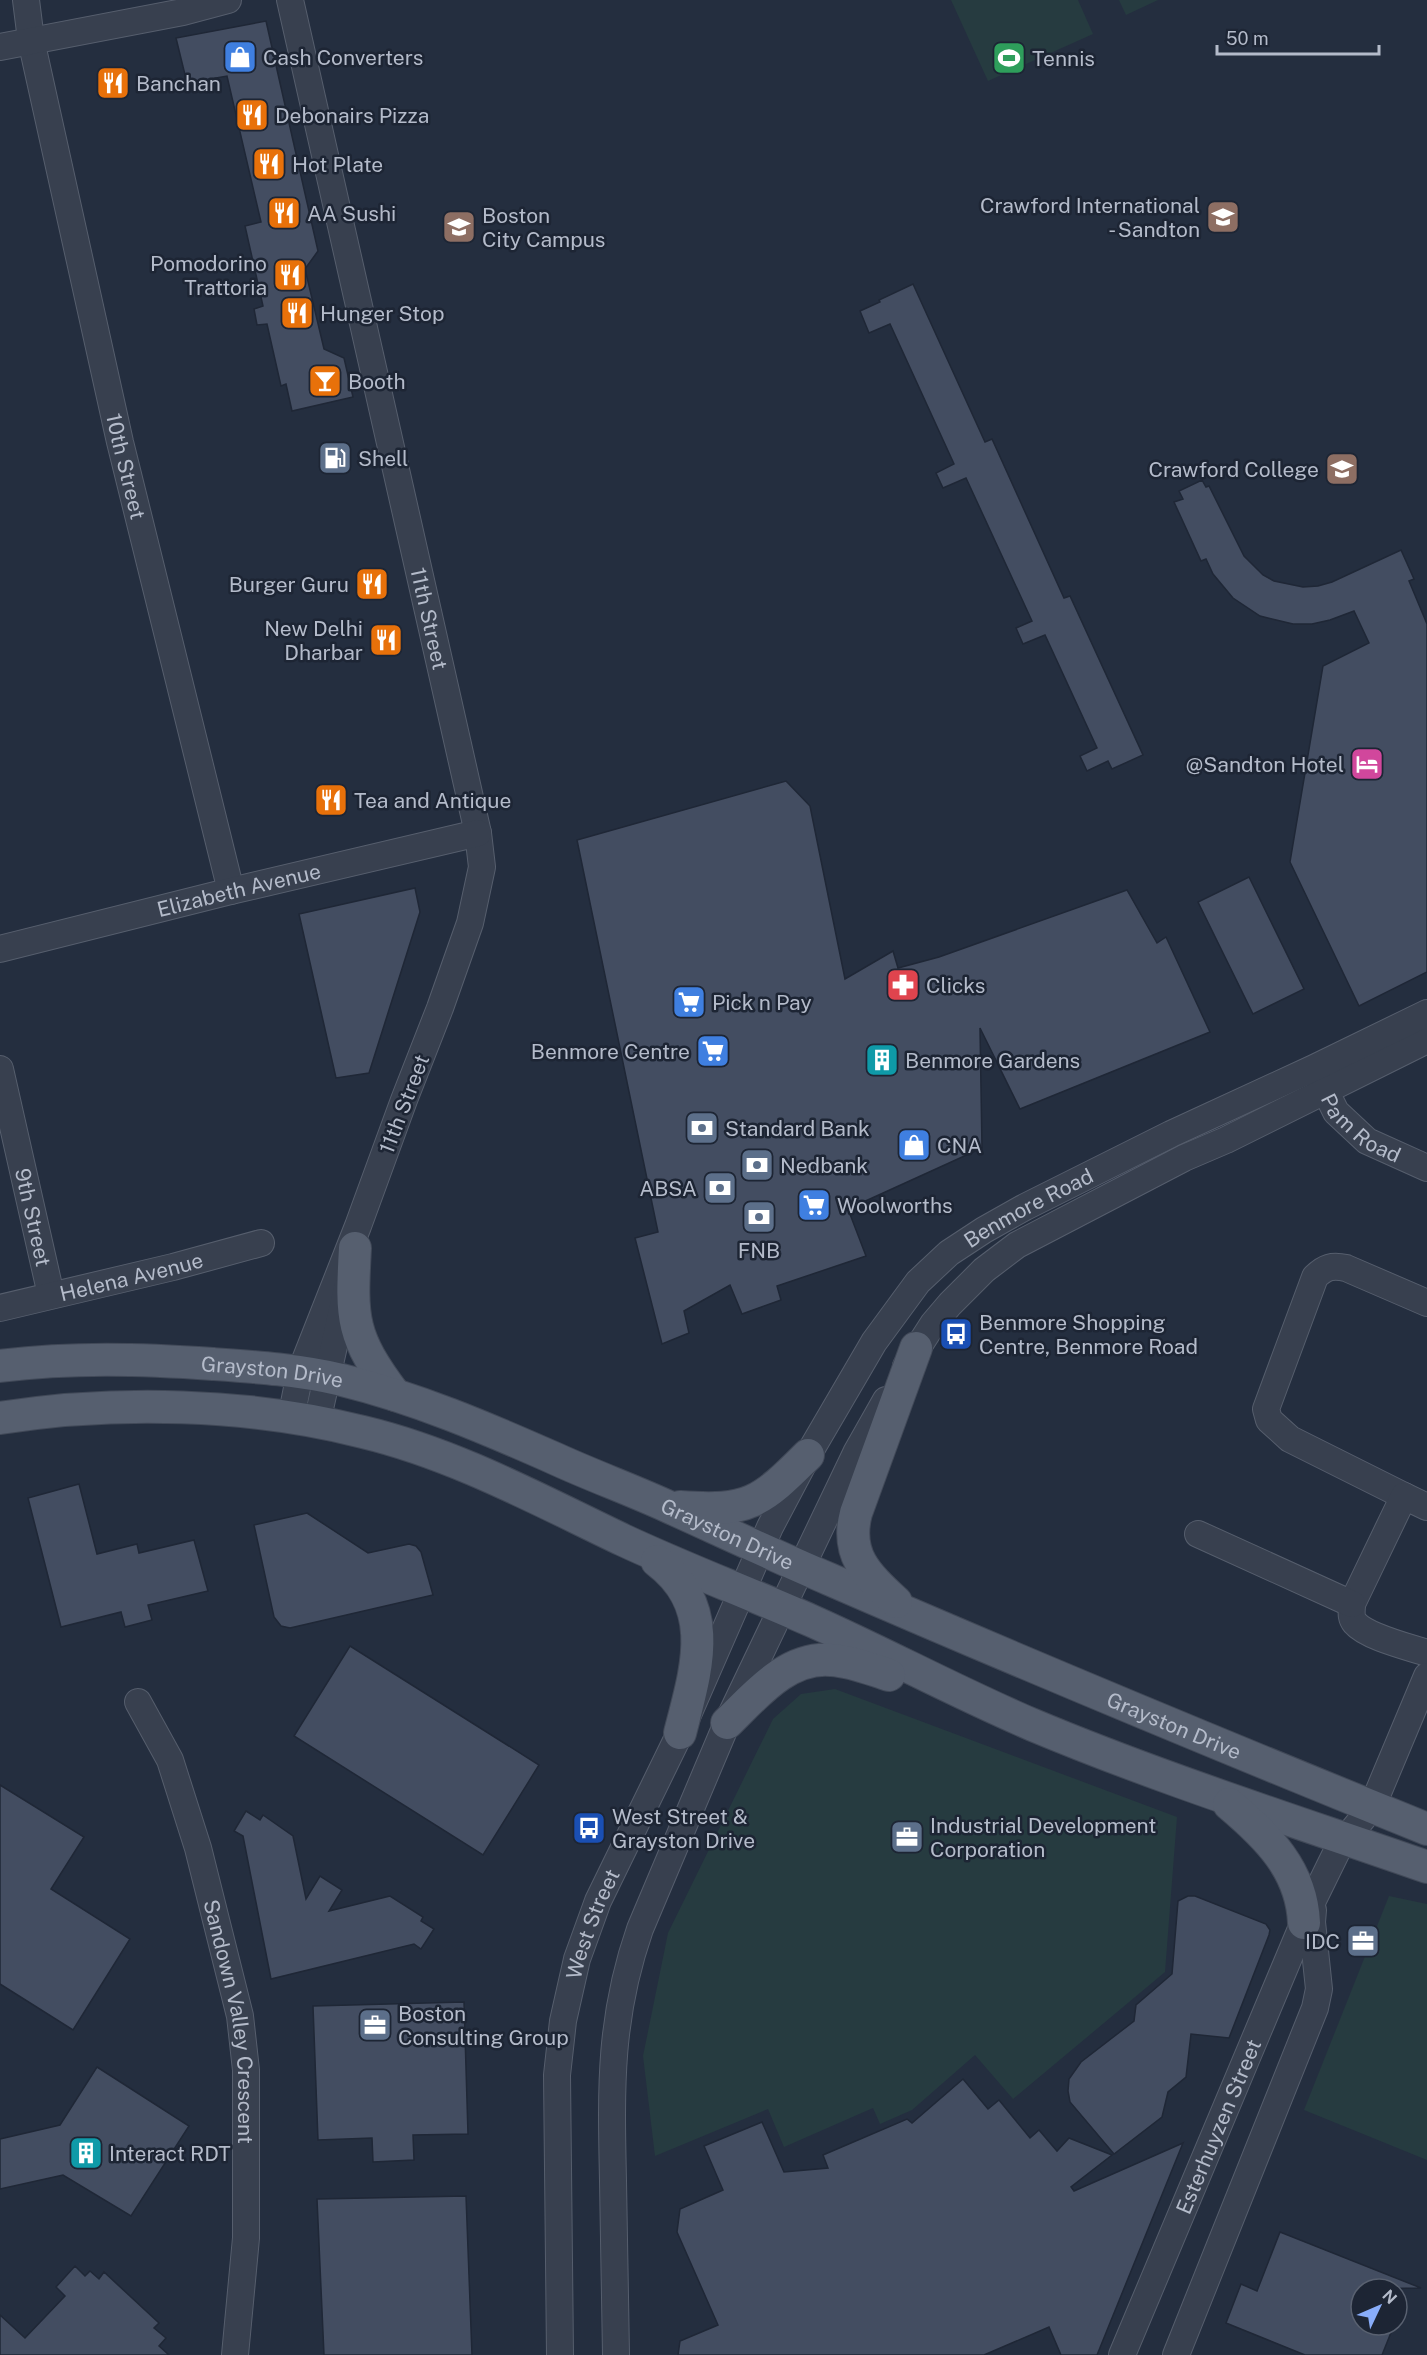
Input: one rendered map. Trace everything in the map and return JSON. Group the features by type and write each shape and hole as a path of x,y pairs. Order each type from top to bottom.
{"main road":[{"path":"357,1237 352,1297 356,1329 371,1361 394,1395"},
{"path":"910,1614 869,1576 854,1551 852,1535 856,1513 916,1348"},
{"name":"Grayston Drive","path":"0,1366 141,1359 242,1366 315,1375 394,1395 459,1417 667,1506 801,1568 1427,1829"},
{"name":"Grayston Drive","path":"0,1418 63,1410 134,1407 215,1410 304,1420 385,1437 451,1460 638,1547 781,1608 1032,1724 1220,1797 1427,1867"},
{"path":"667,1506 716,1509 749,1503 774,1488 808,1455"},
{"path":"638,1547 663,1566 680,1583 690,1598 697,1619 695,1668 680,1733"},
{"path":"727,1723 783,1672 814,1660 829,1659 867,1668 1032,1724"},
{"path":"1220,1797 1261,1834 1283,1860 1299,1890 1303,1903 1309,1910"}],"street":[{"name":"10th Street","path":"26,0 31,40 120,442 231,891"},
{"path":"0,47 183,12 228,0"},
{"name":"11th Street","path":"290,0 478,833 482,867 470,923 404,1100 357,1237 315,1375 304,1420"},
{"name":"Elizabeth Avenue","path":"0,949 231,891 478,833"},
{"name":"Benmore Road","path":"781,1608 856,1453 916,1348 933,1324 984,1270 1017,1245 1174,1163 1226,1140 1319,1079 1427,1013"},
{"name":"Benmore Road","path":"742,1592 770,1527 808,1455 894,1313 918,1282 949,1253 1025,1207 1171,1134 1427,1040"},
{"name":"9th Street","path":"0,1069 51,1295"},
{"name":"Pam Road","path":"1319,1079 1336,1112 1367,1141 1427,1168"},
{"name":"Helena Avenue","path":"0,1308 261,1243"},
{"path":"1427,1303 1346,1268 1334,1265 1324,1268 1315,1277 1266,1409 1269,1420 1290,1439 1416,1502 1352,1604 1351,1616 1356,1624 1365,1631 1427,1653"},
{"path":"1198,1534 1352,1604"},
{"name":"West Street","path":"560,2355 556,2093 559,2049 569,1989 584,1935 598,1901 680,1733 742,1592"},
{"path":"616,2355 611,2092 620,1997 629,1960 640,1929 727,1723 781,1608"},
{"name":"Esterhuyzen Street","path":"1122,2355 1309,1910 1345,1838 1372,1807 1427,1676"},
{"name":"Sandown Valley Crescent","path":"138,1702 170,1760 198,1848 240,2016 246,2070 246,2238 235,2355"},
{"name":"Esterhuyzen Street","path":"1176,2355 1315,2008 1319,1989 1309,1910"}],"green space":[{"name":"Tennis","path":"951,0 1078,0 1093,34 988,81"},
{"path":"1119,0 1158,0 1126,15"},
{"path":"835,1689 1177,1817 1165,1972 1013,2099 975,2055 912,2110 880,2124 873,2108 784,2147 768,2109 655,2156 643,2056 668,1933 773,1719 801,1694"},
{"path":"1389,1896 1427,1904 1427,2160 1304,2110"}],"building":[{"path":"266,21 318,251 305,269 324,349 344,358 353,397 292,411 286,384 281,386 267,324 257,325 254,309 263,306 245,226 261,222 227,76 187,83 176,38"},
{"path":"913,284 985,442 992,439 1064,598 1070,596 1143,755 1112,769 1108,761 1087,771 1080,756 1097,748 1045,635 1023,644 1016,628 1032,621 966,478 943,488 936,473 954,464 890,324 869,333 860,311"},
{"name":"@Sandton Hotel","path":"1202,480 1206,487 1209,486 1244,556 1263,575 1274,581 1303,587 1318,586 1332,582 1401,550 1414,579 1409,581 1427,624 1427,972 1359,1006 1290,862 1323,666 1369,643 1354,611 1312,624 1293,624 1260,616 1233,598 1213,574 1206,559 1201,561 1174,502 1183,499 1179,491"},
{"name":"Benmore Gardens","path":"786,781 810,806 845,979 893,951 898,968 939,957 1127,890 1157,943 1166,937 1210,1032 1020,1109 980,1028 982,1148 848,1209 866,1256 777,1286 781,1300 742,1314 730,1285 684,1311 689,1333 662,1344 635,1238 658,1232 577,840"},
{"path":"1249,877 1304,989 1253,1014 1198,902"},
{"path":"415,888 420,912 369,1073 336,1078 299,914"},
{"path":"79,1484 97,1554 137,1544 139,1553 194,1540 208,1591 148,1605 152,1620 125,1627 121,1612 61,1627 28,1498"},
{"path":"307,1513 368,1553 409,1544 416,1546 421,1552 433,1595 290,1628 281,1626 274,1617 254,1525"},
{"path":"350,1646 539,1765 483,1855 294,1736"},
{"path":"0,1785 84,1837 51,1889 130,1939 73,2030 0,1984"},
{"path":"246,1811 260,1820 263,1815 293,1836 306,1899 320,1876 342,1890 329,1911 390,1896 423,1917 421,1921 434,1929 421,1949 414,1944 271,1979 243,1836 234,1831"},
{"path":"1188,1896 1195,1896 1266,1924 1270,1930 1269,1935 1229,2038 1191,2034 1186,2077 1168,2092 1162,2117 1114,2154 1070,2102 1069,2079 1081,2062 1134,2021 1136,2005 1172,1974 1178,1901"},
{"path":"464,2002 468,2134 413,2135 414,2160 373,2162 372,2138 318,2140 313,2006"},
{"name":"Interact RDT","path":"97,2067 189,2126 131,2216 63,2175 0,2189 0,2139 60,2125"},
{"path":"963,2079 988,2109 999,2100 1030,2138 1039,2130 1057,2151 1069,2138 1112,2155 1071,2187 1074,2191 1183,2143 1097,2355 1061,2355 1049,2327 984,2355 678,2355 680,2341 718,2325 677,2232 680,2209 723,2190 704,2146 762,2122 784,2172 828,2168 823,2155 907,2119 912,2123"},
{"path":"466,2196 472,2355 324,2355 317,2199"},
{"path":"1280,2232 1393,2277 1349,2277 1349,2337 1389,2337 1382,2355 1305,2355 1226,2323 1241,2284 1257,2291"},
{"path":"75,2266 85,2276 90,2271 99,2279 104,2272 159,2323 154,2328 166,2338 159,2346 169,2355 0,2355 0,2315 25,2338 65,2296 56,2287"},
{"path":"1409,2283 1421,2288 1409,2288"}],"place":[{"name":"Cash Converters","path":"240,57"},
{"name":"Tennis","path":"1009,58"},
{"name":"Banchan","path":"113,83"},
{"name":"Debonairs Pizza","path":"252,115"},
{"name":"Hot Plate","path":"269,164"},
{"name":"AA Sushi","path":"284,213"},
{"name":"Crawford International - Sandton","path":"1223,217"},
{"name":"Boston City Campus","path":"459,227"},
{"name":"Pomodorino Trattoria","path":"290,275"},
{"name":"Hunger Stop","path":"297,313"},
{"name":"Booth","path":"325,381"},
{"name":"Shell","path":"335,458"},
{"name":"Crawford College","path":"1342,469"},
{"name":"Burger Guru","path":"372,584"},
{"name":"New Delhi Dharbar","path":"386,640"},
{"name":"@Sandton Hotel","path":"1367,764"},
{"name":"Tea and Antique","path":"331,800"},
{"name":"Clicks","path":"903,985"},
{"name":"Pick n Pay","path":"689,1002"},
{"name":"Benmore Centre","path":"713,1051"},
{"name":"Benmore Gardens","path":"882,1060"},
{"name":"Standard Bank","path":"702,1128"},
{"name":"CNA","path":"914,1145"},
{"name":"Nedbank","path":"757,1165"},
{"name":"ABSA","path":"720,1188"},
{"name":"Woolworths","path":"814,1205"},
{"name":"FNB","path":"759,1217"},
{"name":"Benmore Shopping Centre, Benmore Road","path":"956,1334"},
{"name":"West Street & Grayston Drive","path":"589,1828"},
{"name":"Industrial Development Corporation","path":"907,1837"},
{"name":"IDC","path":"1363,1941"},
{"name":"Boston Consulting Group","path":"375,2025"},
{"name":"Interact RDT","path":"86,2153"}]}
